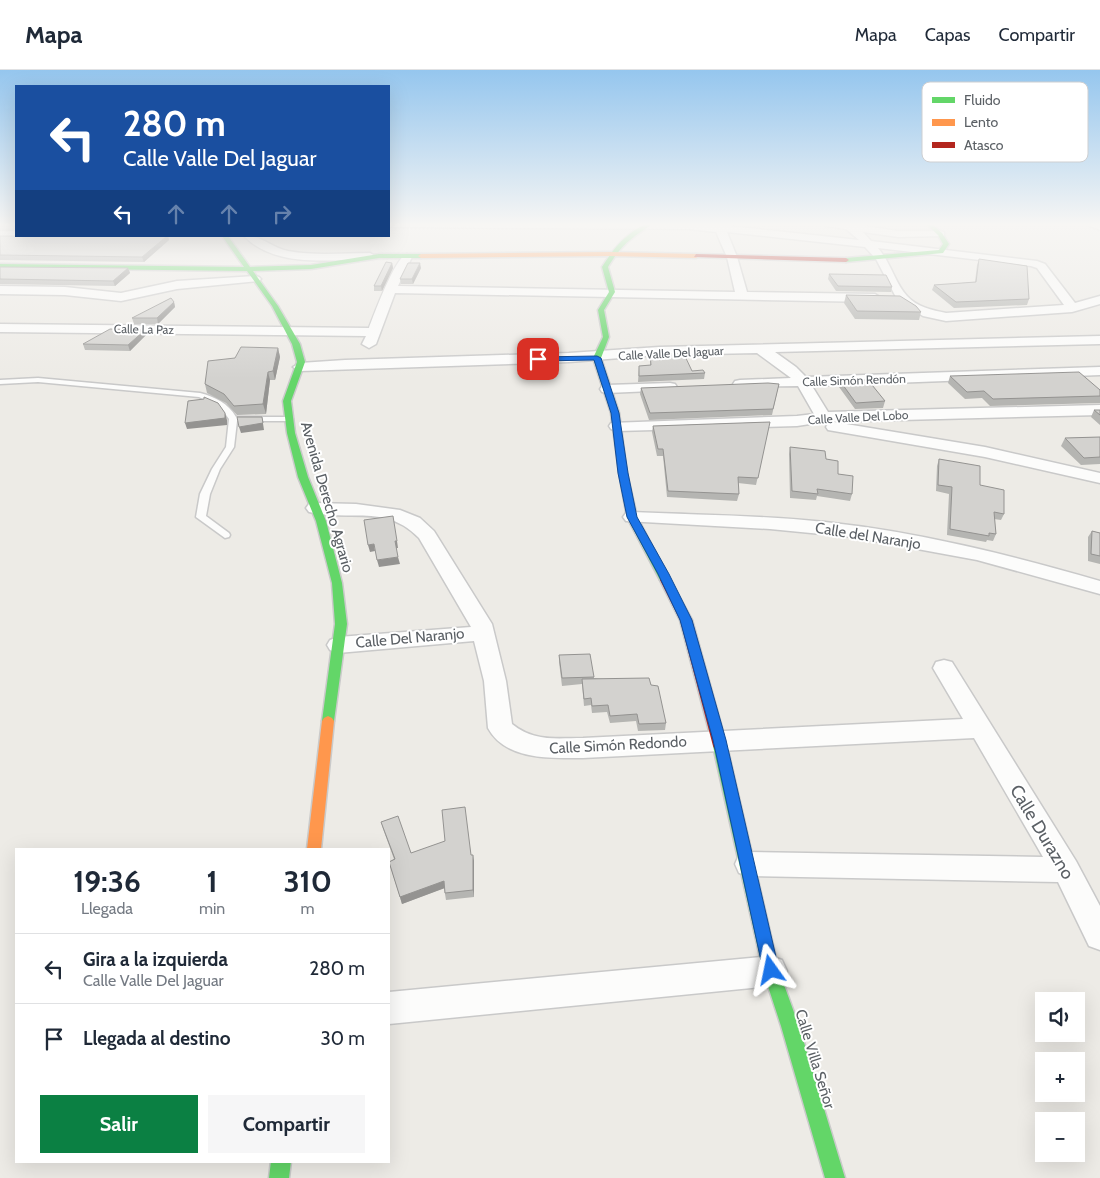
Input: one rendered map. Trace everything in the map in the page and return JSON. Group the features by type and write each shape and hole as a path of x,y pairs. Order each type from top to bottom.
{"street":[{"path":"0,290 65,291 121,297 177,285 240,276"},
{"name":"Avenida Derecho Agrario","path":"252,276 275,306 296,344 301,362 288,402 291,433 337,583 341,624 314,848"},
{"path":"362,363 390,289 397,276"},
{"path":"597,358 606,337 601,310 612,292 607,276"},
{"path":"737,276 742,295"},
{"path":"890,276 902,298 923,312 946,317 1072,308 1100,300"},
{"path":"1048,276 1072,308"},
{"path":"390,289 902,298"},
{"name":"Calle La Paz","path":"0,328 374,332"},
{"path":"1042,342 1100,340"},
{"path":"1042,342 1100,383"},
{"name":"Calle Valle Del Jaguar","path":"300,367 362,363 597,358 659,352 1042,342"},
{"path":"761,349 786,365 803,382 809,389 823,417"},
{"name":"Calle Villa Señor","path":"597,358 615,413 632,517 686,620 719,740 749,864 771,970 790,1026 835,1178"},
{"name":"Calle Simón Rendón","path":"725,385 1100,371"},
{"path":"608,389 686,386"},
{"name":"Calle Valle Del Lobo","path":"617,426 797,421 823,417 1100,410"},
{"path":"797,421 985,452 1100,478"},
{"name":"Calle Simón Redondo","path":"315,508 381,511 414,522 427,535 481,624 495,681 500,728 514,740 540,748 583,748 967,728 980,730"},
{"name":"Calle del Naranjo","path":"632,517 852,531 1013,564 1100,588"},
{"name":"Calle Del Naranjo","path":"338,645 483,632"},
{"name":"Calle Durazno","path":"944,668 1066,870 1100,936"},
{"path":"749,864 1066,870"},
{"path":"390,1008 771,970"},
{"path":"279,1178 281,1163"}],"lane":[{"path":"0,382 38,380 200,395 215,400 230,413 233,419 230,447 216,469 205,494 201,517 225,535"},
{"path":"233,419 289,419"}],"building":[{"path":"0,276 119,276 113,281 0,279"},
{"path":"379,276 386,276 381,286 374,286"},
{"path":"402,276 414,276 412,279 400,279"},
{"path":"830,276 886,276 892,287 838,286"},
{"path":"977,276 1028,276 1029,299 956,302 934,285 976,282"},
{"path":"846,295 900,296 916,306 921,312 857,311"},
{"path":"171,298 174,302 157,318 132,318"},
{"path":"110,329 145,330 128,345 83,344"},
{"path":"241,347 278,348 273,371 268,372 263,404 234,406 224,394 205,384 208,361 235,358"},
{"path":"650,354 684,354 692,371 703,370 705,373 639,376 639,366 651,365"},
{"path":"1079,372 1100,390 1100,396 993,399 984,391 967,392 950,376"},
{"path":"868,380 885,401 856,403 840,381"},
{"path":"779,384 773,409 650,413 641,388"},
{"path":"204,397 218,403 225,413 225,418 185,423 188,401 204,399"},
{"path":"237,417 262,417 263,423 239,427"},
{"path":"770,422 758,478 738,477 739,494 668,491 663,449 658,449 653,426"},
{"path":"1100,437 1100,457 1084,458 1065,438"},
{"path":"790,447 825,451 826,459 838,461 838,474 853,476 852,494 817,489 818,494 792,491"},
{"path":"939,459 980,466 980,485 1004,490 1004,514 994,512 996,534 989,533 989,536 950,529 952,487 938,485"},
{"path":"393,516 398,557 377,560 374,544 368,545 364,520"},
{"path":"1092,531 1100,533 1100,556 1091,554"},
{"path":"590,654 594,677 562,678 559,655"},
{"path":"649,678 651,685 658,686 666,723 639,724 637,714 610,716 608,705 592,706 591,698 584,699 582,679"},
{"path":"465,807 471,855 473,855 473,890 445,893 444,881 400,897 390,865 390,862 395,859 381,822 398,816 411,853 445,841 442,810"}],"traffic: fast":[{"path":"253,276 275,306 296,344 301,362 287,401 291,433 303,477 321,521 337,583 341,624 328,721"},
{"path":"607,276 612,292 601,310 606,337 597,358 615,413 623,473 632,517 665,580"},
{"path":"720,746 771,971 790,1026 835,1178"},
{"path":"279,1178 281,1163"}],"traffic: slow":[{"path":"314,848 328,721"}],"traffic: jam":[{"path":"665,580 686,620 720,746"}],"route":[{"path":"538,359 597,358 615,413 623,473 632,517 686,620 719,740 749,864 771,970"}]}
